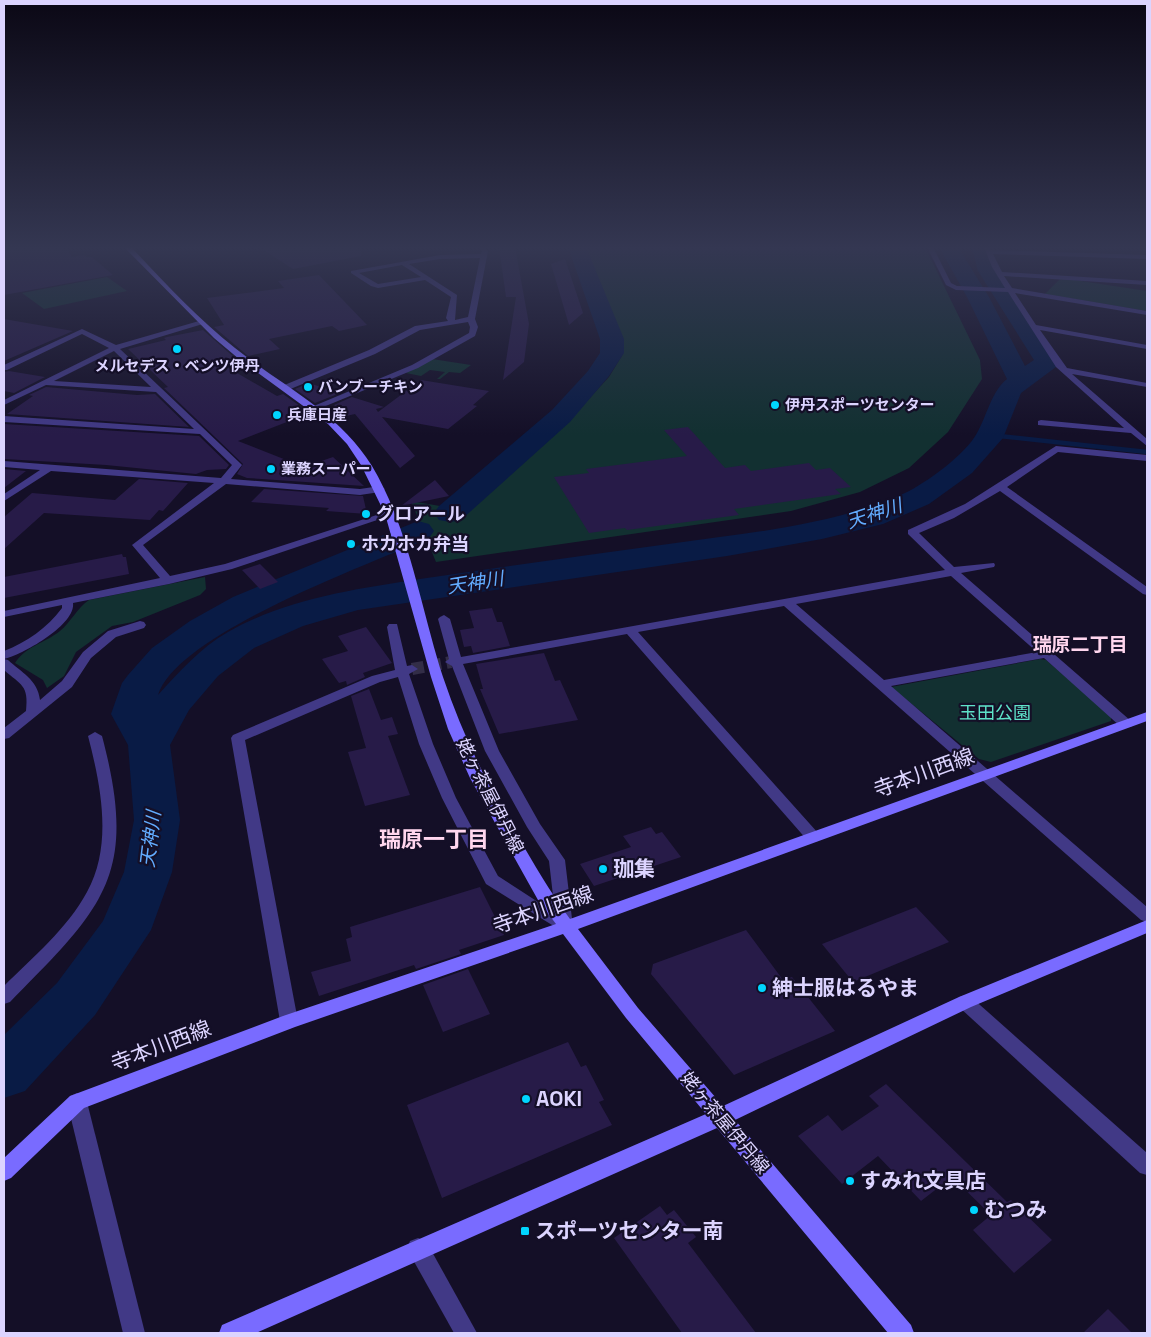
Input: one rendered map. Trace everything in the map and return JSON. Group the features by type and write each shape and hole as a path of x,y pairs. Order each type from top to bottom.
{"main road":[{"name":"姥ヶ茶屋伊丹線","path":"189,309 230,348 332,424 358,453 380,489 390,514 437,677 455,729 477,778 544,896 565,927 632,1013 903,1333"},
{"name":"寺本川西線","path":"4,1171 77,1102 289,1021 565,927 1147,716"},
{"path":"230,1333 720,1117 965,1002 1147,926"}],"street":[{"path":"450,309 450,318 453,322"},
{"path":"313,408 399,375 450,348 472,334 474,328 471,320 473,309"},
{"path":"1024,309 1064,370 1147,443"},
{"path":"1126,309 1147,313"},
{"path":"285,388 372,352 418,328 471,320"},
{"path":"6,401 115,348 202,323"},
{"path":"1036,328 1147,346"},
{"path":"4,368 82,331 115,348 237,465 224,481 137,544 169,581"},
{"path":"1064,370 1147,385"},
{"path":"44,383 159,390"},
{"path":"4,419 203,432"},
{"path":"1041,423 1133,431"},
{"path":"1126,724 952,571 912,532 940,523 964,511 1056,449 1147,458"},
{"path":"4,464 360,492 380,489"},
{"path":"4,498 49,468"},
{"path":"1001,487 1147,592"},
{"path":"4,614 169,581 228,567 390,514"},
{"path":"454,662 990,565"},
{"path":"4,655 21,649 46,633 65,613 68,608 67,602"},
{"path":"787,602 1147,916"},
{"path":"444,619 454,662 492,751 534,827 557,860 565,927"},
{"path":"4,735 67,684 86,655 112,634 140,625"},
{"path":"393,628 407,670 426,744 449,798 492,880 565,927"},
{"path":"630,630 812,838"},
{"path":"882,684 1047,654"},
{"path":"4,663 16,676 33,688 35,697 32,712"},
{"path":"289,1021 238,738 330,698 407,670"},
{"path":"4,996 53,947 96,892 105,863 110,830 104,768 95,736"},
{"path":"965,1002 1147,1166"},
{"path":"77,1102 134,1333"},
{"path":"418,1249 466,1333"}],"green space":[{"name":"伊丹スポーツセンター","path":"611,309 955,309 980,360 982,379 948,432 909,468 860,492 791,511 436,562 411,501 469,511 560,430 609,377 623,354 623,339"},
{"path":"432,359 471,365 460,373 449,372 440,379 437,379 445,372 430,370 421,376 406,373"},
{"path":"205,577 206,589 200,595 133,622 112,626 76,652 64,676 47,688 43,680 15,663 19,657 30,649 60,631 89,600"},
{"name":"玉田公園","path":"1040,659 1046,660 1111,716 1111,721 991,762 979,759 891,687"}],"building":[{"path":"214,309 352,309 367,325 339,331 332,326 269,339 280,349 248,356 214,327 224,325"},
{"path":"514,309 526,309 529,324 524,362 503,380"},
{"path":"564,309 582,309 583,313 569,325"},
{"path":"4,319 73,331 4,361"},
{"path":"203,330 236,359 218,362 277,396 283,394 310,413 238,441 304,467 333,457 364,486 247,478 237,474 243,464 164,388 168,387 128,349 166,340 164,338 167,337"},
{"path":"9,371 45,377 14,393 4,391 4,372"},
{"path":"421,380 489,391 473,405 477,406 448,429 382,417 415,456 400,468 355,414 346,416 334,405 352,397 384,407 376,409 378,412"},
{"path":"309,383 340,393 315,403 295,389"},
{"path":"46,387 137,395 155,394 189,427 7,414 33,396 29,395"},
{"path":"4,424 199,436 229,465 226,469 207,470 196,474 106,465 4,459"},
{"path":"688,427 725,468 745,465 751,471 809,463 816,470 830,468 851,487 835,489 841,494 734,509 739,515 627,530 625,528 589,533 554,477 589,473 586,469 687,456 664,430"},
{"path":"4,469 26,471 4,488"},
{"path":"139,479 188,483 163,511 159,510 150,520 44,513 4,549 4,517 32,493 115,500"},
{"path":"435,480 449,496 401,506"},
{"path":"264,489 363,496 367,514 326,511 329,508 251,502"},
{"path":"122,554 123,557 126,557 129,574 4,598 4,577"},
{"path":"260,564 278,582 260,589 242,570"},
{"path":"492,608 497,622 502,622 510,646 473,653 471,646 464,647 460,630 474,628 469,611"},
{"path":"366,627 392,663 363,673 365,677 347,685 346,681 339,683 322,659 348,651 338,636"},
{"path":"544,653 555,681 560,680 578,720 499,734 480,689 483,689 476,664"},
{"path":"369,689 381,720 392,717 398,734 388,736 410,795 365,806 348,752 366,748 351,696"},
{"path":"651,827 656,834 662,832 681,857 594,886 580,864 631,847 623,836"},
{"path":"480,887 504,935 459,950 461,954 416,969 414,965 319,996 311,972 351,961 346,939 352,937 350,927"},
{"path":"916,907 949,942 853,982 822,944"},
{"path":"746,930 783,980 792,977 835,1031 734,1075 651,974 653,964"},
{"path":"468,969 490,1014 443,1032 423,985"},
{"path":"568,1042 581,1067 586,1065 604,1100 599,1102 612,1125 442,1198 407,1105"},
{"path":"886,1084 1007,1202 1011,1200 1052,1240 1014,1273 973,1230 991,1215 952,1177 921,1201 878,1156 842,1184 798,1136 828,1115 842,1131 879,1106 869,1096"},
{"path":"660,1206 667,1215 674,1210 696,1237 688,1243 756,1333 682,1333 614,1238"},
{"path":"1108,1309 1132,1333 1083,1333"}],"waterway":[{"path":"450,513 561,416 597,376 612,353 612,339 601,309"},
{"name":"天神川","path":"984,309 1020,381"},
{"path":"1013,309 1047,362 1020,381"},
{"name":"天神川","path":"149,745 171,705 204,668 241,640 290,618 354,600 727,546 822,529 872,517 918,498 962,467 989,438 1010,389 1020,381"},
{"path":"990,435 1147,452"},
{"path":"149,745 131,714 142,683 165,656 203,629 246,605 418,531"},
{"name":"天神川","path":"4,1073 76,999 125,930 148,872 157,820 149,745"}],"tunnel":[{"path":"412,669 451,662"}],"place":[{"name":"メルセデス・ベンツ伊丹","path":"177,349"},
{"name":"バンブーチキン","path":"308,387"},
{"name":"伊丹スポーツセンター","path":"775,405"},
{"name":"兵庫日産","path":"277,415"},
{"name":"業務スーパー","path":"271,469"},
{"name":"グロアール","path":"366,514"},
{"name":"ホカホカ弁当","path":"351,544"},
{"name":"珈集","path":"603,869"},
{"name":"紳士服はるやま","path":"762,988"},
{"name":"AOKI","path":"526,1099"},
{"name":"すみれ文具店","path":"850,1181"},
{"name":"むつみ","path":"974,1210"},
{"name":"スポーツセンター南","path":"525,1231"}],"district":[{"name":"瑞原二丁目","path":"1080,644"},
{"name":"瑞原一丁目","path":"434,839"}]}
